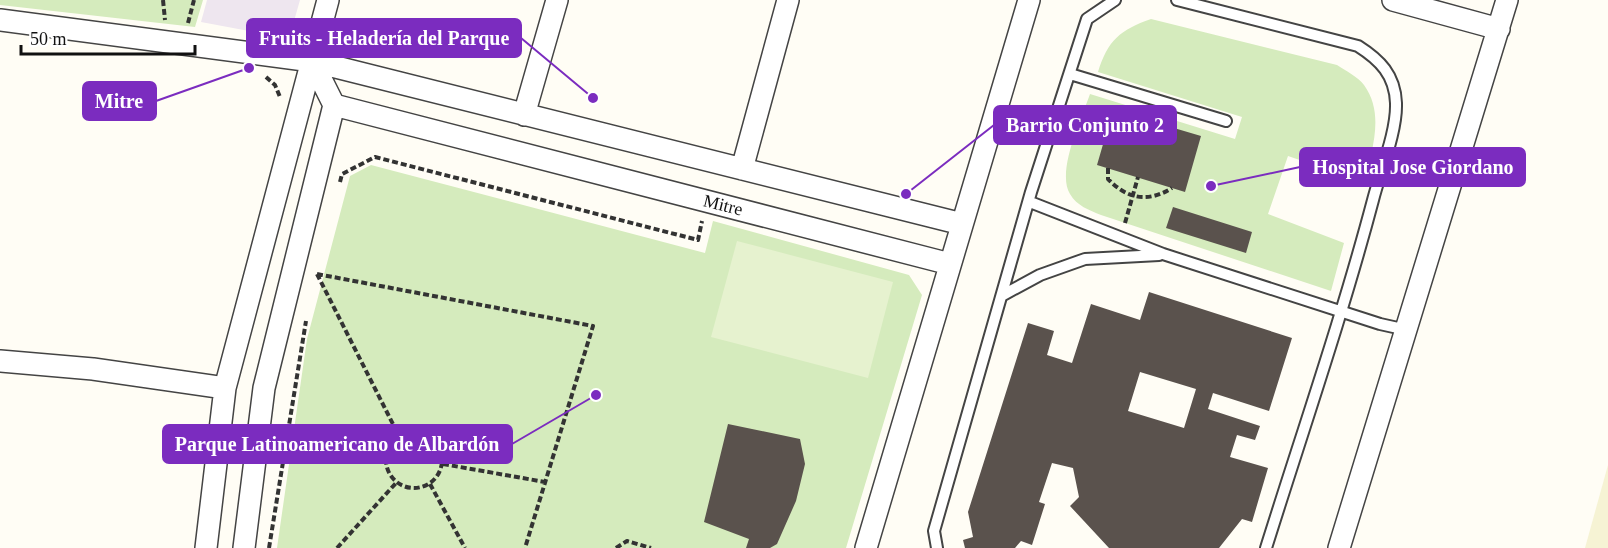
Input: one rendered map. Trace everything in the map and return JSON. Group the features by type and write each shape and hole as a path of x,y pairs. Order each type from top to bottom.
{"street":[{"path":"206,548 225,388 328,0"},
{"path":"524,115 557,0"},
{"path":"742,169 788,0"},
{"path":"866,548 1029,0"},
{"path":"1393,0 1499,29"},
{"path":"1340,548 1507,0"},
{"path":"0,20 312,61 962,224"},
{"path":"244,548 264,388 334,105 312,61"},
{"name":"Mitre","path":"334,105 950,264"},
{"path":"0,361 93,369 225,388"}],"lane":[{"path":"937,548 934,531 1030,202 1087,19 1115,0"},
{"path":"1177,0 1358,46 1380,60 1391,78 1396,104 1393,127 1340,311 1266,548"},
{"path":"1070,74 1226,121"},
{"path":"1030,202 1162,254 1407,330"},
{"path":"1003,295 1040,275 1085,258 1162,254"}],"path":[{"path":"163,0 166,24"},
{"path":"187,26 194,0"},
{"path":"257,70 275,84 282,100"},
{"path":"339,185 342,174 375,158 698,240 704,213"},
{"path":"1108,168 1108,179 1123,193 1132,197 1159,196 1172,188"},
{"path":"1120,237 1138,177"},
{"path":"314,284 320,263"},
{"path":"317,274 399,436"},
{"path":"317,274 593,326 525,548"},
{"path":"270,548 307,316"},
{"path":"411,432 424,434 435,440 441,451 443,464 439,475 430,484 419,489 407,488 396,483 386,466 386,455 390,444 399,436 411,432"},
{"path":"286,439 386,455"},
{"path":"443,464 545,482"},
{"path":"337,548 396,483"},
{"path":"430,484 465,548"},
{"path":"616,548 627,541 651,548"}],"shaded area":[{"path":"207,0 300,0 294,21 276,30 249,31 201,22"},
{"path":"1608,465 1608,548 1585,548"}],"green space":[{"path":"0,0 203,0 195,27 0,5"},
{"path":"1151,19 1337,65 1364,85 1374,108 1375,132 1364,182 1288,156 1268,214 1344,243 1331,291 1101,215 1080,205 1070,194 1066,172 1068,159 1090,94 1235,139 1242,117 1098,72 1111,44 1123,32"},
{"path":"371,165 705,253 713,221 909,275 922,295 846,548 277,548 307,339 350,176"},
{"path":"737,241 893,282 868,378 711,337"}],"building":[{"path":"1113,110 1201,136 1185,192 1097,165"},
{"path":"1173,207 1252,232 1246,253 1166,228"},
{"path":"1149,292 1292,338 1269,411 1213,393 1208,409 1260,426 1255,440 1237,435 1230,457 1268,468 1252,522 1242,519 1219,548 1109,548 1070,506 1079,497 1073,468 1052,463 1039,502 1045,504 1032,545 1021,541 1015,548 965,548 963,540 973,537 968,512 1028,323 1054,331 1047,355 1072,363 1091,304 1140,320","holes":["1140,372 1196,389 1184,428 1128,411"]},
{"path":"728,424 800,439 805,464 796,501 777,544 770,548 746,548 749,539 704,522"}],"place":[{"name":"Mitre","path":"249,68"},
{"name":"Fruits - Heladería del Parque","path":"593,98"},
{"name":"Hospital Jose Giordano","path":"1211,186"},
{"name":"Barrio Conjunto 2","path":"906,194"},
{"name":"Parque Latinoamericano de Albardón","path":"596,395"}]}
